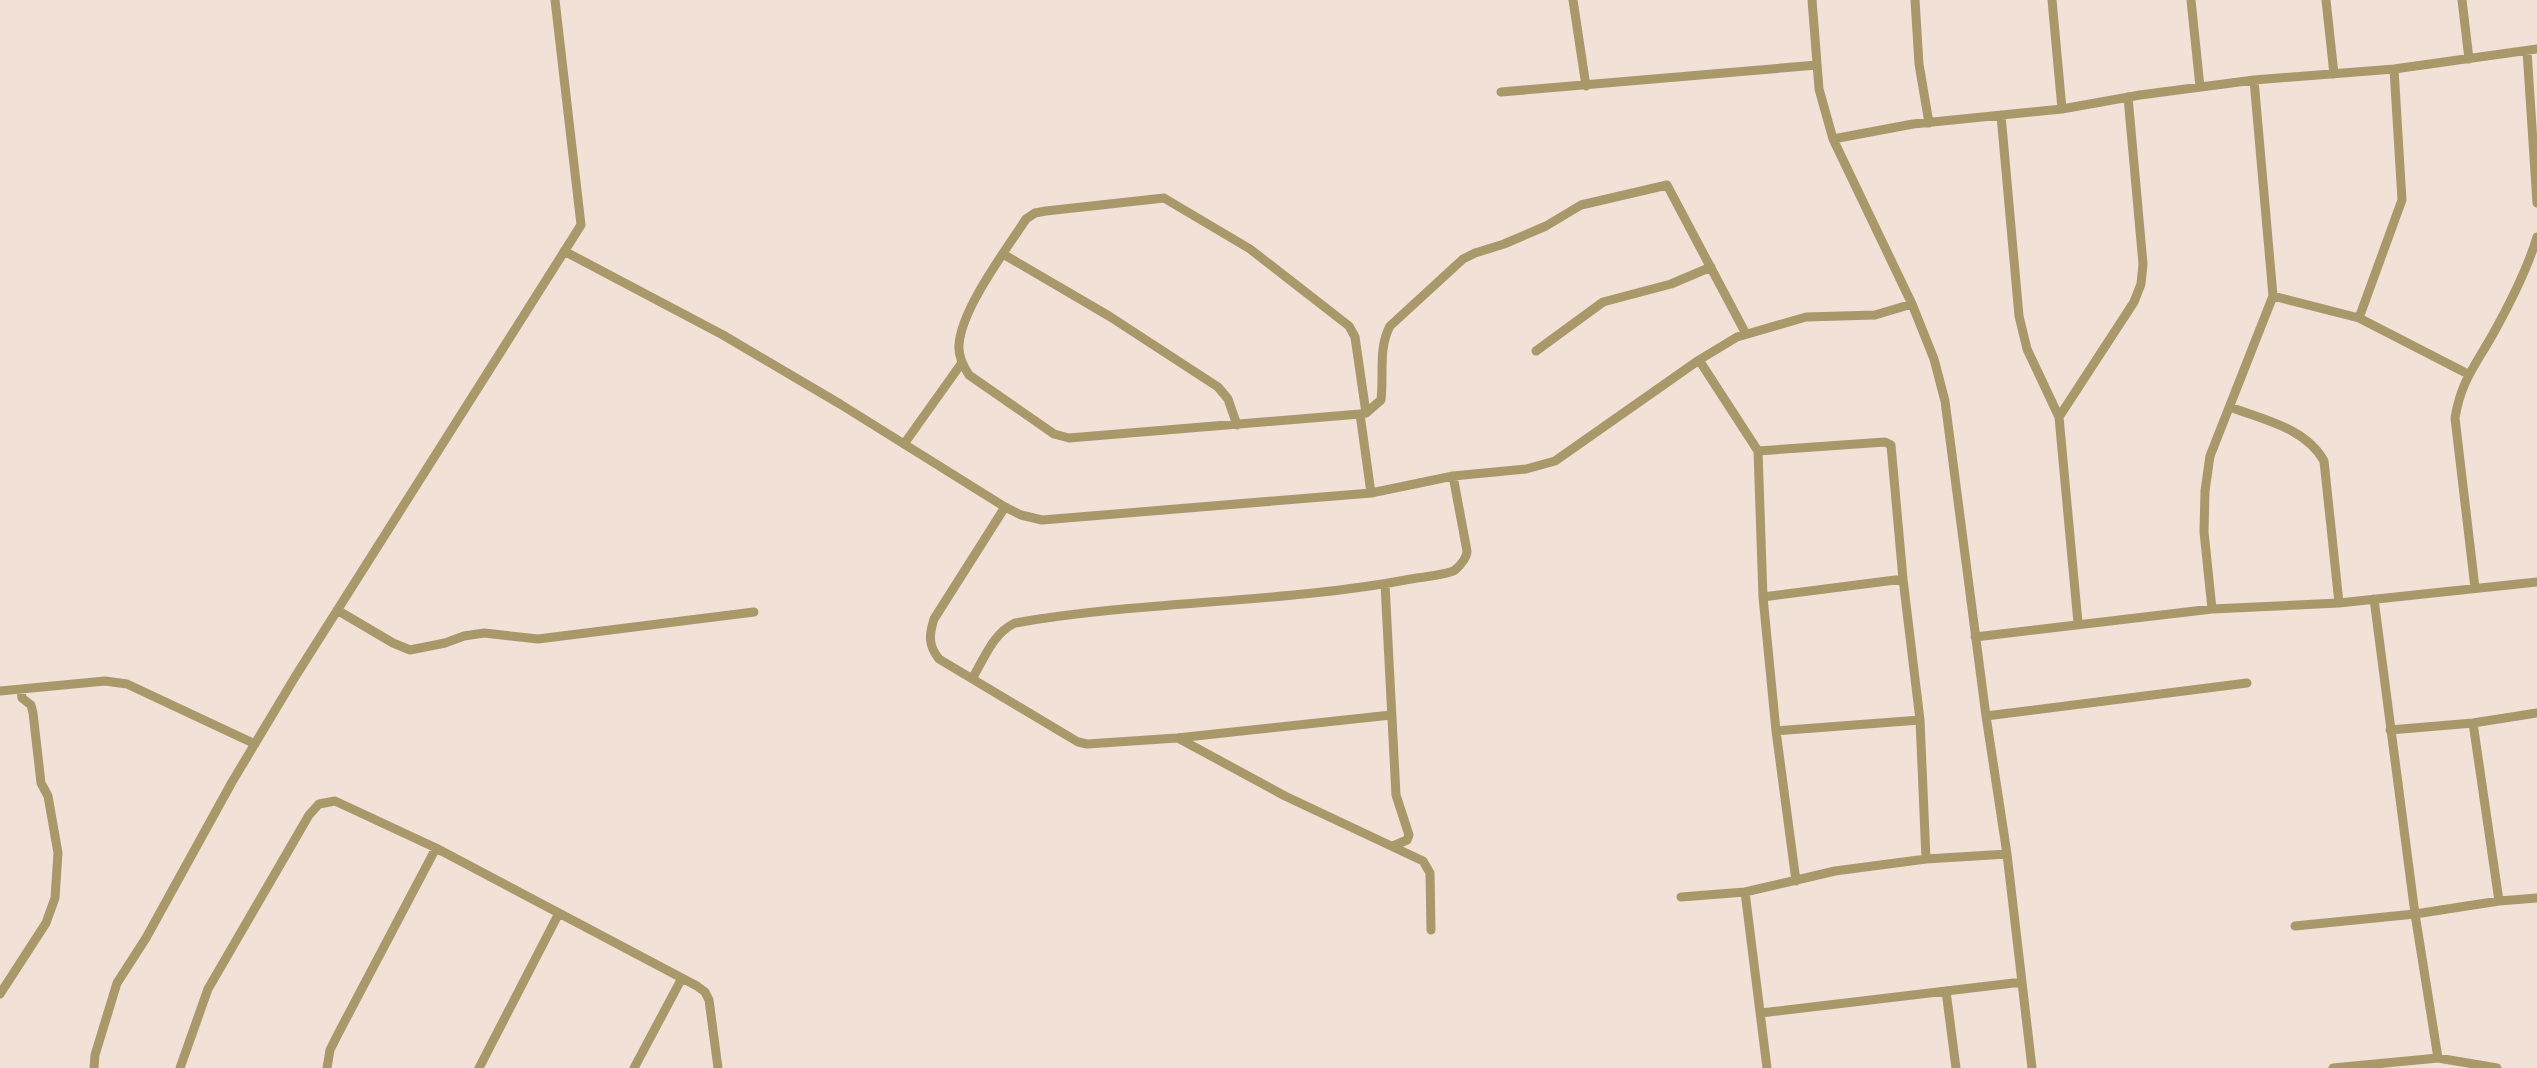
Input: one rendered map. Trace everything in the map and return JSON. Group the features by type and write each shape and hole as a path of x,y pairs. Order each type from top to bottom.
{"street":[{"path":"94,1068 94,1055 117,984 255,744 337,610 581,225 555,0"},
{"path":"1573,0 1586,86"},
{"path":"1812,0 1822,100 1833,139 1912,304 1934,359 1945,401 1975,637 2007,854 2032,1068"},
{"path":"1915,0 1919,64 1929,123"},
{"path":"2052,0 2062,109"},
{"path":"2191,0 2200,87"},
{"path":"2326,0 2334,74"},
{"path":"2462,0 2469,59"},
{"path":"1833,139 1929,123 2062,109 2128,97 2254,80 2394,69 2532,50 2537,202"},
{"path":"1502,93 1817,65"},
{"path":"2359,318 2402,200 2394,69"},
{"path":"2212,609 2204,532 2205,491 2210,456 2273,296 2254,80"},
{"path":"2060,417 2134,302 2141,285 2143,264 2128,97"},
{"path":"2001,115 2019,316 2027,349 2060,417 2078,623"},
{"path":"1371,493 1363,413 1355,337 1349,326 1250,249 1168,200 1159,198 1035,213 1026,219 987,276 960,333 958,348 962,364 969,375 982,386 1054,434 1069,438 1363,413 1380,403 1384,336 1390,326 1401,313 1463,259 1546,226 1581,205 1667,185 1746,333"},
{"path":"2475,588 2455,418 2459,396 2468,374 2493,333 2537,237"},
{"path":"564,251 723,335 1005,507 1021,515 1042,520 1371,493 1453,476 1526,469 1555,461 1699,360 1746,333 1806,317 1875,315 1912,304"},
{"path":"1003,254 1108,316 1218,387 1228,399 1238,424"},
{"path":"1536,351 1603,302 1671,284 1711,267"},
{"path":"2273,296 2359,318 2468,374"},
{"path":"1699,360 1758,451 1763,597 1776,731 1796,881"},
{"path":"904,444 962,364"},
{"path":"2230,407 2304,436 2316,447 2324,461 2339,603"},
{"path":"1758,451 1884,441 1890,443 1920,720 1926,859"},
{"path":"972,679 997,636 1004,628 1015,623 1096,611 1257,598 1385,584 1454,571 1466,558 1467,551 1453,476"},
{"path":"1005,507 934,619 930,630 932,650 939,659 1082,743 1177,738 1392,715"},
{"path":"1763,597 1903,579"},
{"path":"1975,637 2078,623 2212,609 2339,603 2537,582"},
{"path":"1385,584 1396,795 1409,836 1407,840 1394,846"},
{"path":"2374,599 2415,914 2438,1058"},
{"path":"337,610 393,643 410,650 484,633 538,639 754,612"},
{"path":"0,691 105,681 127,684 255,744"},
{"path":"1986,716 2247,683"},
{"path":"0,994 51,915 57,876 56,842 48,796 40,783 33,713 30,705 22,698 21,688"},
{"path":"2390,729 2473,723 2537,712"},
{"path":"1776,731 1920,720"},
{"path":"2473,723 2499,901"},
{"path":"1177,738 1285,796 1423,861 1428,867 1431,930"},
{"path":"180,1068 208,989 309,815 319,804 335,801 436,848 705,992 709,1000 718,1068"},
{"path":"327,1068 330,1050 436,848"},
{"path":"1682,897 1745,891 1835,871 1926,859 2007,854"},
{"path":"1745,891 1767,1068"},
{"path":"2295,926 2415,914 2499,901 2537,898"},
{"path":"479,1068 559,913"},
{"path":"634,1068 682,978"},
{"path":"1761,1013 2022,982"},
{"path":"1946,991 1956,1068"},
{"path":"2333,1068 2438,1058 2497,1068"}]}
